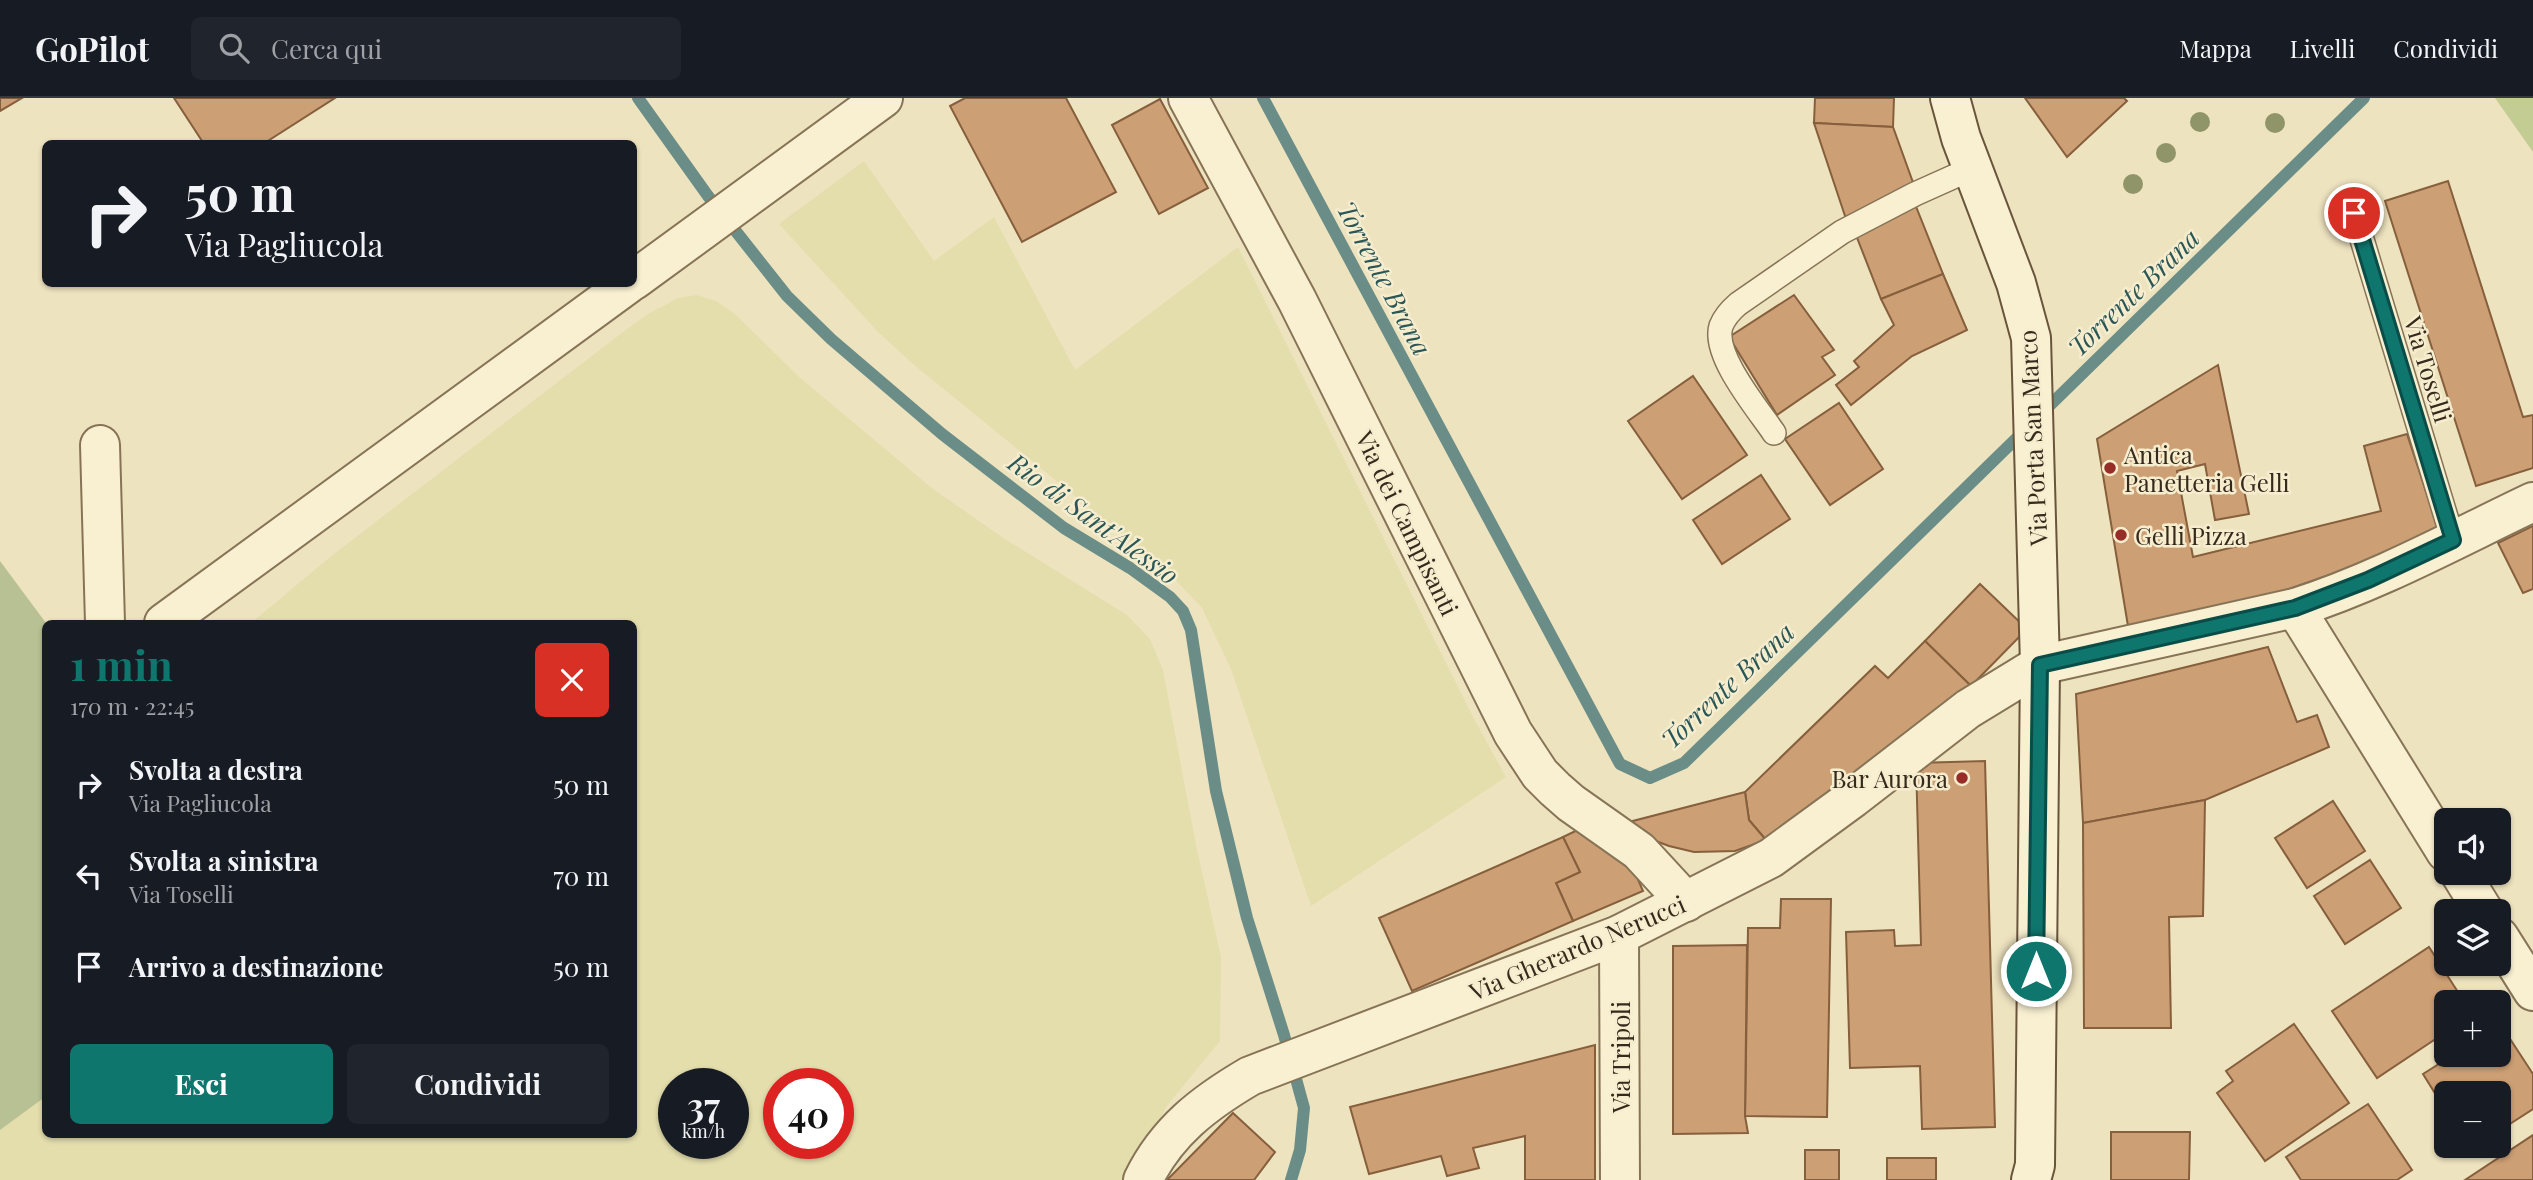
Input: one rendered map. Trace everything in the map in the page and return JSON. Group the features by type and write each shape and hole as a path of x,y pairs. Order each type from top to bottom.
{"street":[{"path":"637,278 883,98"},
{"name":"Via dei Campisanti","path":"1188,98 1297,300 1513,733 1540,774 1555,789 1639,851 1686,902"},
{"name":"Via Porta San Marco","path":"1950,98 1952,113 2016,283 2031,338 2040,665 2035,1175"},
{"path":"168,620 624,287"},
{"path":"100,445 105,620"},
{"name":"Via Gherardo Nerucci","path":"1143,1180 1153,1160 1186,1121 1212,1098 1250,1076 1619,935 1771,858 1968,709 2040,665 2295,608 2368,580 2533,502"},
{"path":"2295,608 2434,833"},
{"name":"Via Tripoli","path":"1619,935 1620,1180"},
{"path":"2511,956 2533,991"}],"lane":[{"path":"1774,433 1732,372 1721,343 1720,328 1727,314 1842,232 1973,168"},
{"name":"Via Toselli","path":"2354,213 2453,540"}],"shaded area":[{"path":"864,161 934,261 994,217 1075,370 1238,247 1474,719 1506,777 1311,906 1231,669 1202,608 1167,571 913,364 878,332 779,224"},
{"path":"697,295 716,301 735,314 798,376 933,489 1005,539 1127,615 1150,639 1163,670 1196,845 1221,957 1220,1041 1166,1107 1131,1180 0,1180 0,1130 42,1099 42,1138 637,1138 637,620 255,620 330,557 648,314 678,298"}],"green space":[{"path":"2495,98 2533,98 2533,152"},
{"path":"0,561 44,620 42,1099 0,1130"}],"building":[{"path":"0,98 22,98 0,111"},
{"path":"174,98 335,98 269,140 201,140"},
{"path":"965,98 1066,98 1116,192 1022,242 950,106"},
{"path":"1815,98 1894,98 1893,127 1814,123"},
{"path":"2025,98 2124,98 2127,101 2067,157"},
{"path":"1160,99 1208,188 1159,214 1112,125"},
{"path":"1814,123 1893,127 1915,188 1846,219"},
{"path":"2448,181 2523,417 2533,415 2533,468 2476,486 2385,201"},
{"path":"1915,204 1943,274 1881,299 1854,230"},
{"path":"1943,274 1967,330 1912,356 1851,405 1836,385 1859,367 1854,361 1894,325 1881,299"},
{"path":"1794,295 1834,350 1822,357 1835,375 1777,415 1729,337"},
{"path":"2218,365 2249,514 2215,520 2205,464 2177,471 2193,557 2381,511 2364,446 2407,434 2438,528 2378,558 2235,608 2128,626 2097,439"},
{"path":"1693,376 1747,455 1682,499 1628,421"},
{"path":"1839,403 1883,469 1830,505 1785,439"},
{"path":"1761,475 1790,519 1722,564 1693,520"},
{"path":"2533,526 2533,589 2523,593 2498,543"},
{"path":"1980,584 2027,629 1971,686 1925,641"},
{"path":"1925,641 1971,686 1766,840 1749,820 1745,792 1875,666 1888,678"},
{"path":"2268,647 2297,722 2317,715 2329,747 2205,800 2083,823 2076,694"},
{"path":"1985,761 1995,1127 1922,1129 1920,1066 1850,1068 1846,932 1894,930 1895,946 1921,945 1916,763"},
{"path":"1745,792 1749,820 1766,840 1735,851 1694,852 1669,846 1648,838 1625,823"},
{"path":"2205,800 2203,916 2169,917 2171,1028 2084,1028 2083,823"},
{"path":"2333,801 2365,851 2307,888 2275,838"},
{"path":"1588,825 1625,849 1643,891 1573,921 1556,883 1580,872 1563,837"},
{"path":"1563,837 1580,872 1556,883 1573,921 1412,991 1379,918"},
{"path":"2370,860 2401,908 2345,944 2314,896"},
{"path":"1781,899 1831,899 1827,1117 1745,1116 1748,928 1780,928"},
{"path":"1747,945 1745,1116 1748,1133 1673,1134 1673,946"},
{"path":"2429,947 2434,955 2434,976 2448,976 2457,990 2434,990 2434,1040 2377,1078 2332,1011"},
{"path":"2294,1024 2349,1103 2265,1161 2217,1093 2233,1081 2226,1071"},
{"path":"2511,1040 2533,1074 2533,1109 2511,1123 2511,1081 2434,1081 2434,1092 2423,1074 2434,1067 2511,1067"},
{"path":"1595,1045 1595,1180 1525,1180 1525,1136 1473,1148 1479,1168 1447,1176 1441,1156 1369,1174 1350,1107"},
{"path":"2368,1104 2412,1170 2397,1180 2301,1180 2286,1157"},
{"path":"1233,1113 1275,1152 1254,1180 1167,1180"},
{"path":"2111,1132 2190,1132 2189,1180 2111,1180"},
{"path":"2533,1135 2533,1180 2465,1180 2498,1158 2511,1158 2511,1150"},
{"path":"1805,1150 1839,1150 1839,1180 1805,1180"},
{"path":"1887,1158 1936,1158 1936,1180 1887,1180"}],"waterway":[{"name":"Rio di Sant'Alessio","path":"638,98 708,196 787,296 831,339 942,434 1064,528 1130,568 1170,597 1183,611 1191,630 1216,791 1247,918 1304,1108 1300,1150 1291,1180"},
{"name":"Torrente Brana","path":"1263,98 1620,764 1650,778 1684,763 2026,429"},
{"name":"Torrente Brana","path":"2042,413 2364,98"}],"place":[{"name":"Antica Panetteria Gelli","path":"2110,468"},
{"name":"Gelli Pizza","path":"2121,535"},
{"name":"Bar Aurora","path":"1962,778"}],"route":[{"path":"2036,971 2040,665 2295,608 2368,580 2453,540 2354,213"}]}
